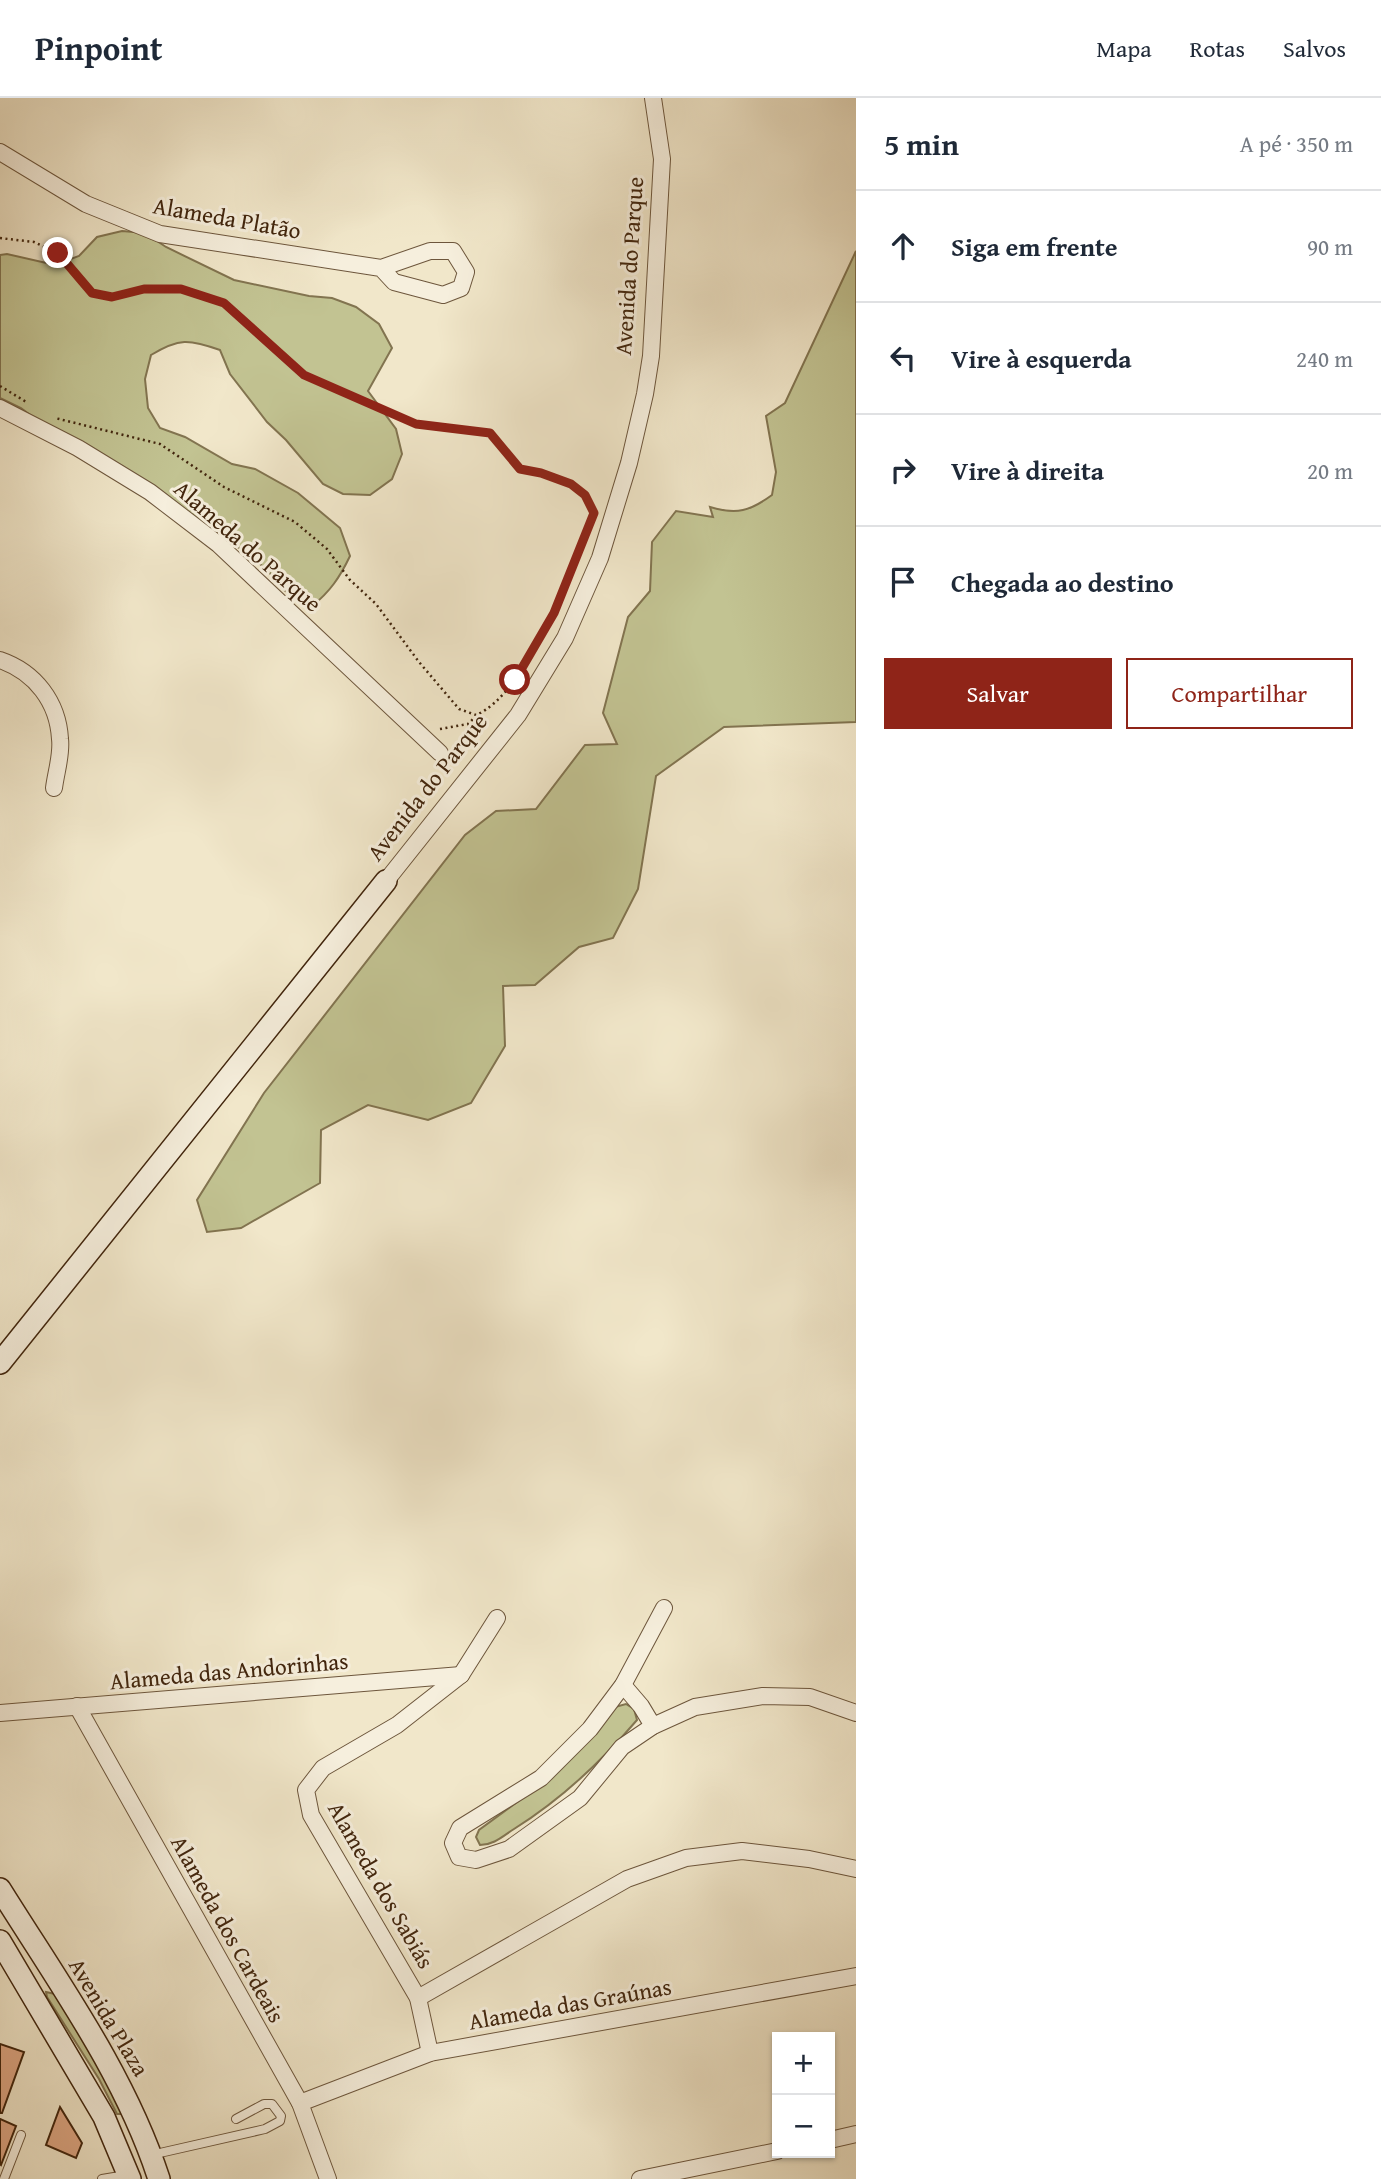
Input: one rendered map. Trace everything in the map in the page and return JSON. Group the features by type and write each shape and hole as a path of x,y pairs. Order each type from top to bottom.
{"street":[{"name":"Avenida do Parque","path":"0,1363 519,715 565,638 600,558 629,463 645,394 650,356 662,159 653,98"},
{"name":"Alameda Platão","path":"0,152 86,204 160,234 381,268"},
{"path":"430,251 453,251 466,272 461,288 443,295 394,282 381,268 430,251"},
{"name":"Alameda do Parque","path":"0,408 78,448 150,492 218,544 440,753"},
{"path":"0,660 13,665 38,683 56,713 61,741 54,788"},
{"path":"664,1608 623,1685 590,1729 541,1778 460,1828 453,1843 459,1857 476,1860 509,1849 580,1798 622,1747 653,1726 695,1707 763,1696 810,1697 856,1713"},
{"name":"Alameda dos Sabiás","path":"430,2053 418,1998 311,1815 306,1790 323,1768 397,1725 461,1675 497,1618"},
{"name":"Alameda das Andorinhas","path":"0,1713 461,1675"},
{"path":"623,1685 641,1706 653,1726"},
{"name":"Alameda dos Cardeais","path":"77,1706 300,2103 328,2179"},
{"path":"418,1998 627,1879 686,1858 742,1851 809,1859 856,1869"},
{"name":"Avenida Plaza","path":"0,1889 123,2091 159,2179"},
{"path":"0,1941 112,2134 129,2177"},
{"name":"Alameda das Graúnas","path":"300,2103 430,2053 856,1976"},
{"path":"29,1990 46,1986 66,1996"},
{"path":"112,2134 123,2129 133,2129 147,2145"},
{"path":"835,2139 856,2134"},
{"path":"640,2179 772,2152"}],"lane":[{"path":"147,2145 265,2129 280,2121 281,2116 272,2104 264,2104 236,2119"},
{"path":"4,2179 21,2135"},
{"path":"102,2179 129,2177"}],"path":[{"path":"0,238 34,242 58,253 92,293 112,297 144,289 181,289 224,303 304,375 416,424 490,433 520,469 571,484 585,495 594,513 554,613 515,680 489,710 476,715 468,724 419,733"},
{"path":"0,386 29,404"},
{"path":"49,416 160,444 224,487 295,522 327,549 350,580 376,604 419,662 459,709 476,715"}],"green space":[{"path":"122,231 145,233 166,247 234,280 309,296 332,298 356,307 379,324 392,348 368,391 396,429 402,454 392,479 370,495 343,494 323,484 267,422 230,374 220,350 184,342 169,345 151,355 145,379 148,408 160,428 185,437 232,464 255,469 298,493 340,528 350,556 334,584 311,607 284,590 268,571 244,550 223,540 62,439 21,408 0,398 0,255 7,254 55,265 79,256 97,237"},
{"path":"856,251 856,722 724,727 656,776 638,889 613,938 579,947 535,985 503,986 505,1046 471,1103 428,1120 368,1105 321,1130 320,1183 241,1228 207,1232 197,1200 264,1093 465,835 496,811 536,809 585,745 617,744 603,713 628,617 650,591 652,542 676,511 713,517 710,507 728,511 743,510 772,495 776,472 766,416 785,403"},
{"path":"626,1704 634,1709 637,1720 595,1765 532,1817 498,1840 480,1845 476,1837 479,1830 551,1777 615,1707"},
{"path":"46,1992 55,1994 106,2074 125,2114 117,2114"}],"building":[{"path":"0,2044 24,2052 2,2113 0,2113"},
{"path":"60,2107 82,2143 76,2158 46,2145"},
{"path":"0,2119 16,2126 1,2165 0,2164"}],"route":[{"path":"58,253 92,293 112,297 144,289 181,289 224,303 304,375 416,424 490,433 520,469 571,484 585,495 594,513 554,613 515,680"}]}
